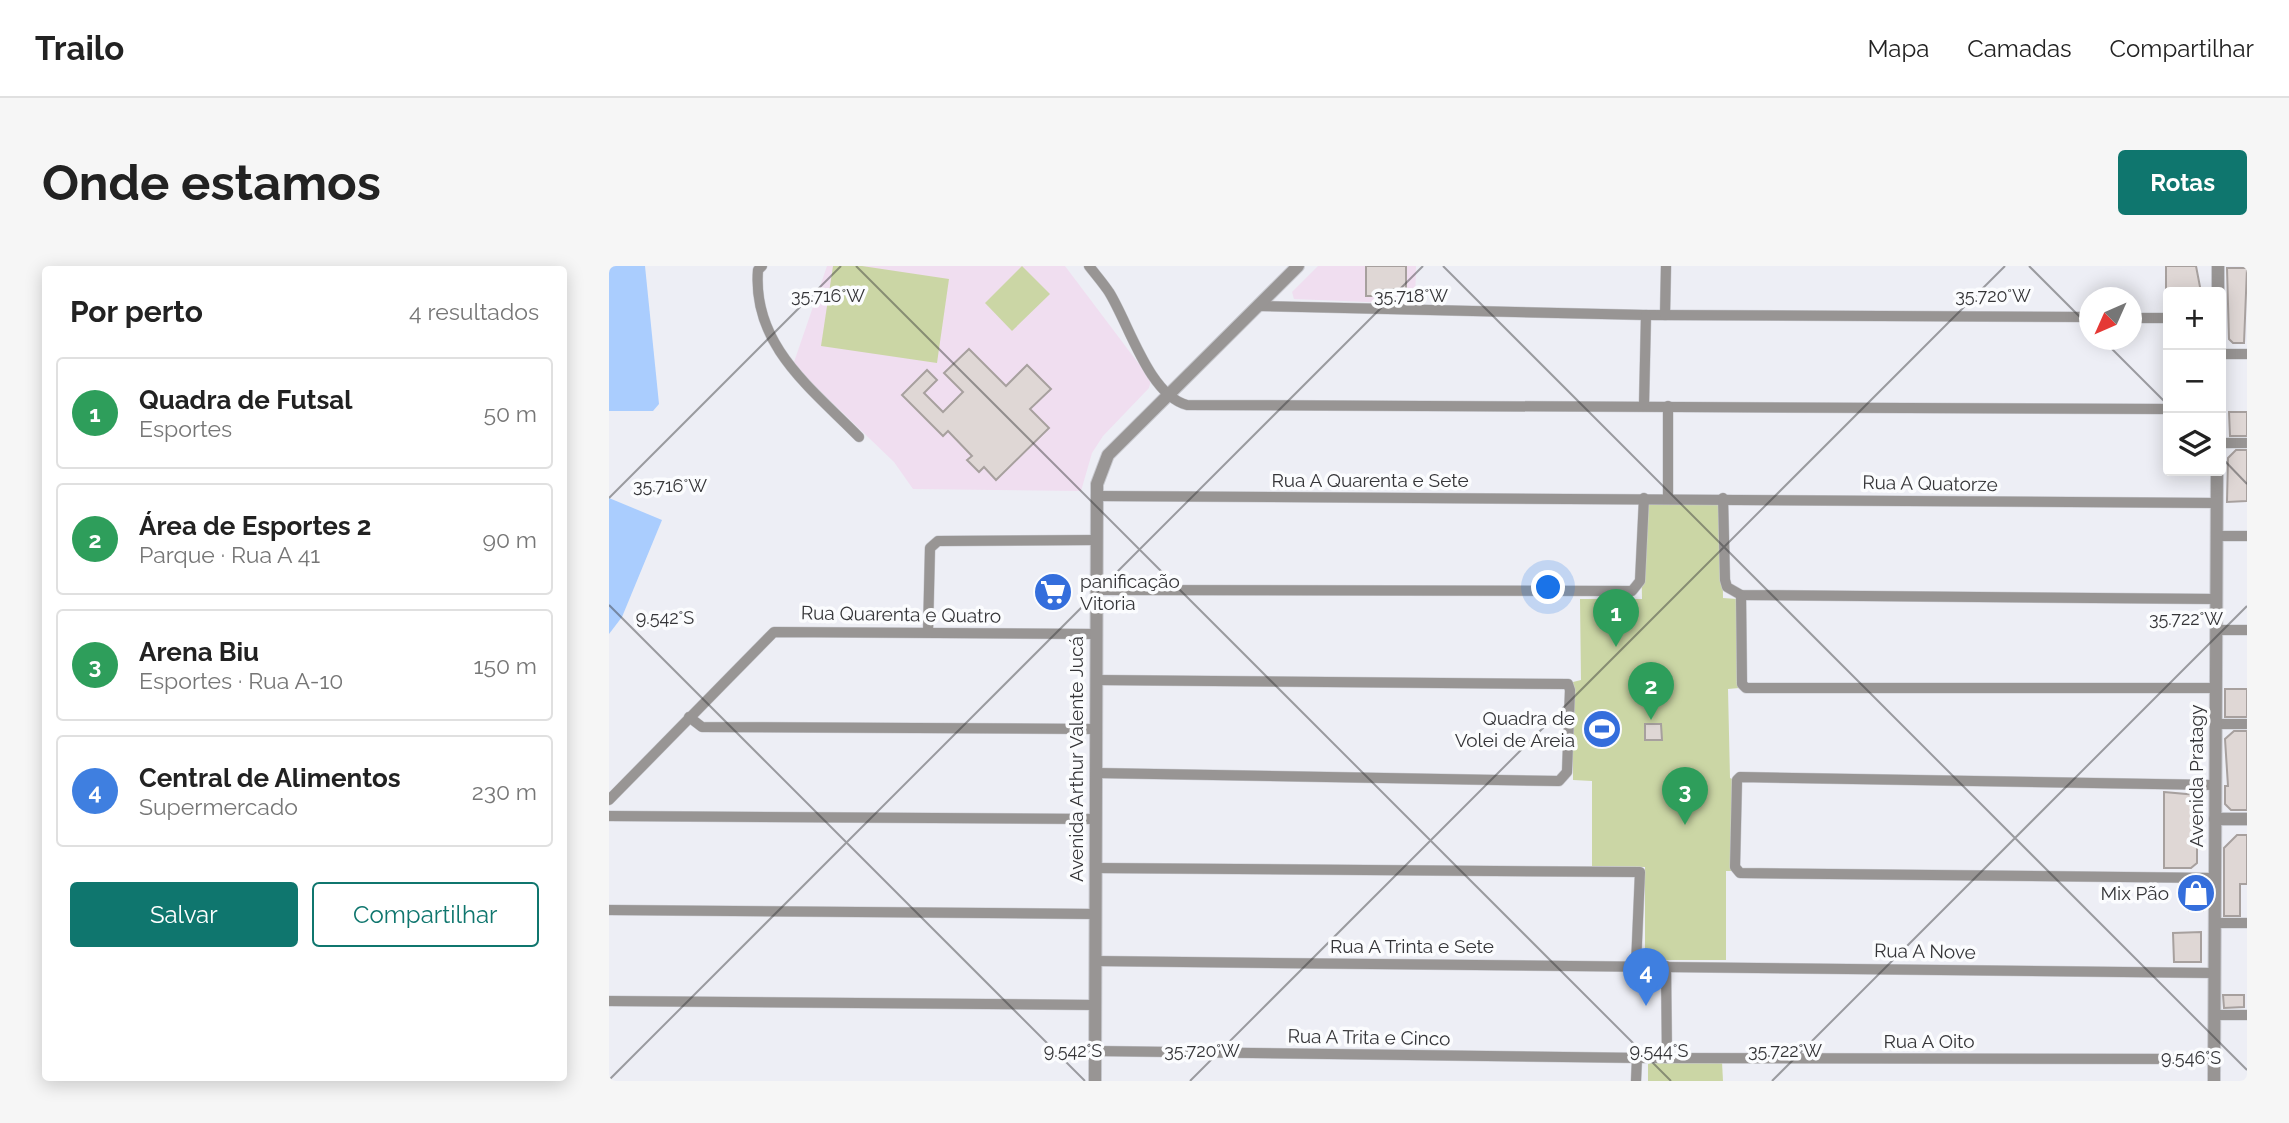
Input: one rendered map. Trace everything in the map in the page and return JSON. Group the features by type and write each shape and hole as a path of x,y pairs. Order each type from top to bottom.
{"street":[{"path":"762,266 758,270 756,291 767,327 783,360 859,436"},
{"path":"1089,266 1109,292 1155,380 1177,403 1187,405 2163,409"},
{"name":"Avenida Arthur Valente Jucá","path":"1095,1081 1096,496 1108,456 1167,394 1298,266"},
{"path":"1665,315 1666,266"},
{"path":"2218,266 2218,287"},
{"path":"1258,306 1646,315 2079,317"},
{"path":"1644,405 1646,315"},
{"path":"2142,318 2163,318"},
{"path":"2226,354 2247,354"},
{"path":"1668,406 1668,499"},
{"path":"2226,443 2247,443"},
{"name":"Avenida Pratagy","path":"2214,1081 2217,476"},
{"name":"Rua A Quarenta e Sete","path":"1096,496 1644,498"},
{"path":"1096,590 1586,592 1636,589 1640,581 1644,498"},
{"name":"Rua A Quatorze","path":"1644,498 2217,503"},
{"path":"1723,498 1727,587 1741,595 2216,599"},
{"path":"2217,536 2247,536"},
{"path":"927,632 930,548 937,541 1096,540"},
{"path":"1741,595 1742,684 1747,688 2216,688"},
{"path":"2216,630 2247,630"},
{"name":"Rua Quarenta e Quatro","path":"609,800 774,632 1096,634"},
{"path":"1096,680 1570,686 1567,772 1562,780 1096,773"},
{"path":"689,717 702,727 1096,729"},
{"path":"2216,724 2247,724"},
{"path":"2215,785 1737,778 1735,867 1740,873 2215,878"},
{"path":"609,816 1095,819"},
{"path":"2215,819 2247,819"},
{"path":"1095,869 1641,872 1636,965"},
{"path":"609,910 1095,914"},
{"path":"2214,923 2247,923"},
{"name":"Rua A Trinta e Sete","path":"1095,961 1636,965"},
{"name":"Rua A Nove","path":"1636,965 2214,973"},
{"path":"1666,966 1667,1058"},
{"path":"609,1001 1095,1006"},
{"path":"2214,1015 2247,1015"},
{"name":"Rua A Trita e Cinco","path":"1095,1051 1640,1058"},
{"path":"1636,1081 1640,1058"},
{"name":"Rua A Oito","path":"1640,1058 2214,1059"}],"shaded area":[{"path":"827,266 1065,266 1151,380 1149,388 1103,436 1092,453 1081,491 913,489 894,462 793,365"},
{"path":"1318,266 1416,266 1415,304 1294,299 1292,292"}],"green space":[{"path":"833,266 862,266 949,279 937,363 821,346"},
{"path":"1022,266 1050,294 1012,331 985,303"},
{"path":"1640,501 1722,501 1723,598 1737,599 1739,688 1728,689 1730,778 1738,782 1738,871 1726,871 1726,960 1645,960 1645,867 1592,866 1592,781 1573,780 1573,682 1581,680 1580,599 1642,599"},
{"path":"1722,1062 1723,1081 1648,1081 1648,1063"}],"water":[{"path":"609,266 645,266 659,404 653,411 609,411"},
{"path":"609,498 662,520 622,617 609,634"}],"building":[{"path":"1366,266 1406,266 1406,289 1381,290 1381,296 1366,296"},
{"path":"2166,266 2196,266 2200,287 2166,287"},
{"path":"2227,268 2247,268 2244,343 2233,343 2229,339"},
{"path":"969,349 1006,386 1027,365 1051,389 1030,409 1049,428 996,480 984,467 979,472 967,460 972,456 948,431 943,436 902,395 927,370 937,380 924,393 943,412 963,392 944,373"},
{"path":"2229,412 2247,412 2247,436 2230,436"},
{"path":"2236,450 2247,450 2247,501 2227,502 2228,458"},
{"path":"2225,689 2247,689 2247,717 2225,717"},
{"path":"1645,724 1661,724 1662,740 1645,740"},
{"path":"2234,731 2247,731 2247,810 2231,810 2225,804 2225,786 2228,786 2225,739"},
{"path":"2164,792 2197,795 2197,863 2191,868 2164,868"},
{"path":"2237,835 2247,835 2247,884 2240,884 2240,916 2224,916 2224,848"},
{"path":"2188,885 2203,885 2203,911 2189,911"},
{"path":"2201,932 2201,962 2174,962 2173,933"},
{"path":"2223,995 2244,995 2244,1007 2224,1008"}],"place":[{"name":"panificação Vitoria","path":"1053,592"},
{"name":"Quadra de Futsal","path":"1616,647"},
{"name":"Área de Esportes 2","path":"1651,720"},
{"name":"Quadra de Volei de Areia","path":"1602,729"},
{"name":"Arena Biu","path":"1685,825"},
{"name":"Mix Pão","path":"2196,893"},
{"name":"Central de Alimentos","path":"1646,1006"}]}
